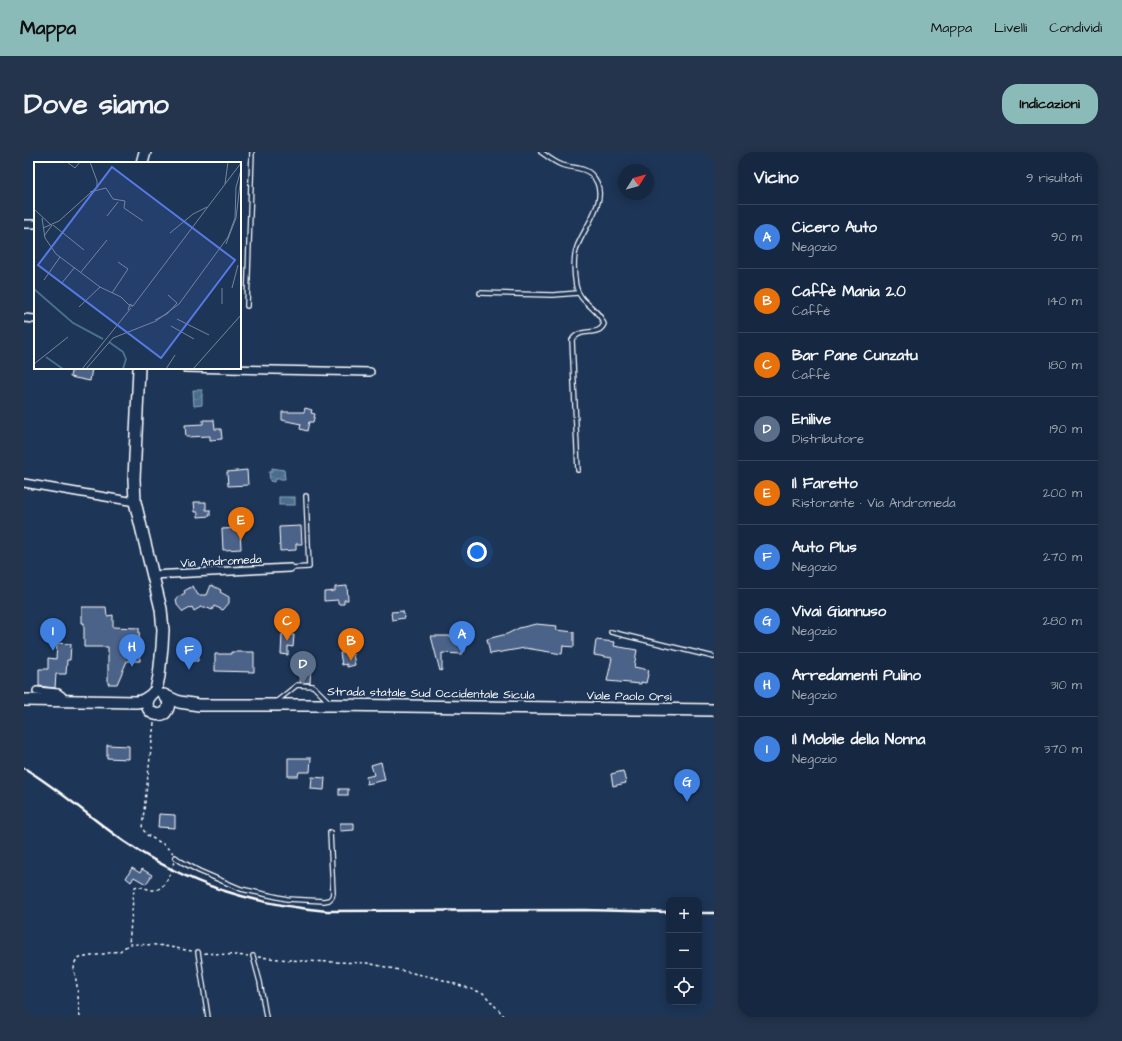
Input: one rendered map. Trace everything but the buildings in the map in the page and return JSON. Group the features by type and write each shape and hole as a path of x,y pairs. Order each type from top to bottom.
{"main road":[{"path":"142,162 145,152"},
{"path":"24,700 122,703 142,701 156,690 159,676 163,630 160,609 135,502 134,479 139,369"},
{"path":"157,713 168,709 169,704 159,676"},
{"path":"157,713 147,704 151,695 157,693 179,702 199,704"},
{"path":"122,703 157,713 199,704"},
{"name":"Strada statale Sud Occidentale Sicula","path":"199,704 544,708"},
{"name":"Viale Paolo Orsi","path":"544,708 714,710"}],"street":[{"path":"24,318 34,319"},
{"path":"231,369 370,372"},
{"path":"24,483 135,502"},
{"name":"Via Andromeda","path":"152,575 290,568"},
{"path":"37,691 58,693 62,696 63,700"}],"lane":[{"path":"247,306 252,152"},
{"path":"541,152 562,165 586,171 591,174 596,182 599,194 598,204 576,247 574,263 578,293 601,317 604,324 599,331 580,332 575,335 572,340 578,470"},
{"path":"480,293 553,295 578,293"},
{"path":"290,568 309,567 306,496"},
{"path":"611,632 714,657"},
{"path":"274,704 298,686 313,686 331,705"},
{"path":"175,857 193,868 241,889 287,899 324,902 329,900 333,893 330,832"},
{"path":"198,952 208,1017"},
{"path":"253,956 260,982 266,1017"}],"path":[{"path":"129,944 134,888 137,886 154,890 159,889 164,884 175,857 163,844 147,835 142,828 157,713"},
{"path":"80,1017 74,969 75,962 80,958 120,951 129,944 158,945 198,952 301,961 367,963 440,979 483,994 506,1017"}],"water":[{"path":"193,390 202,390 202,405 194,406"},
{"path":"272,468 284,470 285,479 276,479 274,482 270,481 269,472 272,472"},
{"path":"279,497 295,497 295,505 279,505"}],"railway":[{"path":"24,768 50,785 125,842 149,857 197,881 222,890 272,903 327,911 585,910 666,912"},
{"path":"702,913 714,913"}],"place":[{"name":"Il Faretto","path":"241,540"},
{"name":"Bar Pane Cunzatu","path":"287,641"},
{"name":"Il Mobile della Nonna","path":"53,651"},
{"name":"Cicero Auto","path":"462,654"},
{"name":"Caffè Mania 2.0","path":"351,661"},
{"name":"Arredamenti Pulino","path":"132,667"},
{"name":"Auto Plus","path":"189,670"},
{"name":"Enilive","path":"303,684"},
{"name":"Vivai Giannuso","path":"687,802"}]}
